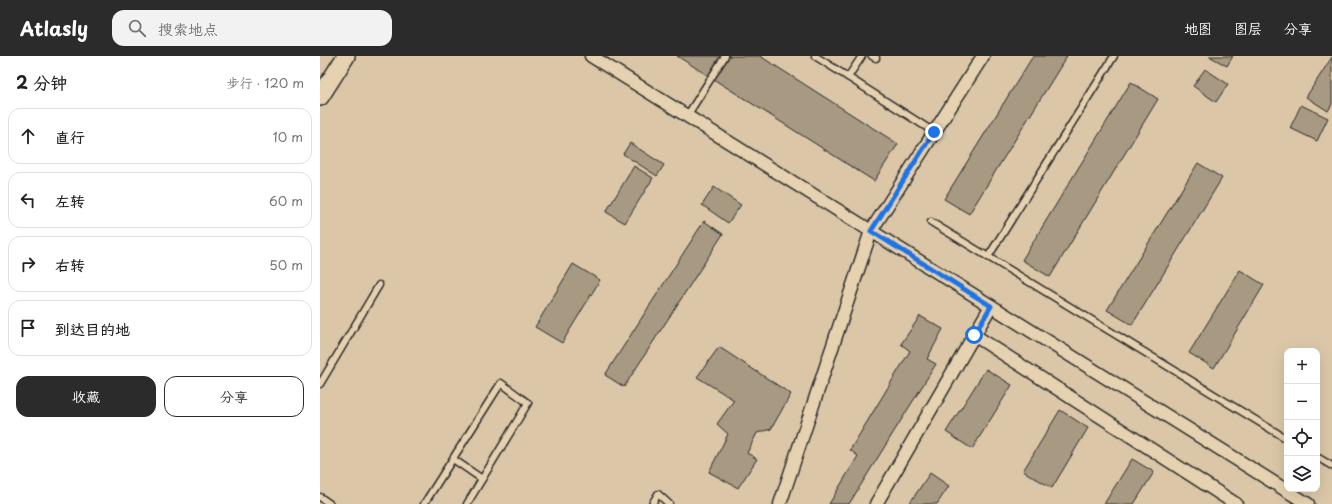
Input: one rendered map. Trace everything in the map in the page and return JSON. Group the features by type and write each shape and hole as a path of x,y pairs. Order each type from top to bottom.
{"street":[{"path":"320,97 346,56"},
{"path":"591,56 1308,504"},
{"path":"780,504 871,231 983,56"},
{"path":"876,504 991,306"},
{"path":"974,335 1236,504"}],"lane":[{"path":"687,116 725,56"},
{"path":"815,56 934,132"},
{"path":"848,77 862,56"},
{"path":"988,257 1114,56"},
{"path":"931,222 1284,437"},
{"path":"320,384 379,285"},
{"path":"424,504 501,383 528,403 467,504"},
{"path":"453,459 482,479"},
{"path":"1320,459 1332,466"},
{"path":"652,504 658,494 669,504"},
{"path":"320,497 330,504"}],"building":[{"path":"677,56 760,56 898,144 874,181"},
{"path":"1033,56 1067,56 969,214 944,199"},
{"path":"1209,56 1233,56 1227,66"},
{"path":"1332,57 1332,104 1328,111 1306,97"},
{"path":"1205,69 1228,84 1216,102 1193,86"},
{"path":"1131,82 1158,99 1050,277 1022,260"},
{"path":"1301,105 1328,118 1317,141 1290,128"},
{"path":"630,143 664,165 657,176 623,154"},
{"path":"1198,163 1222,178 1132,325 1107,310"},
{"path":"634,166 653,178 625,223 606,212"},
{"path":"714,187 741,205 728,223 702,205"},
{"path":"704,221 723,234 624,387 605,375"},
{"path":"573,264 600,280 562,343 535,327"},
{"path":"1240,270 1264,285 1214,368 1189,353"},
{"path":"920,316 943,329 927,359 936,364 849,504 829,504 858,456 850,450 910,351 901,344"},
{"path":"719,347 791,394 771,429 757,433 747,453 757,459 738,488 709,472 728,434 717,424 734,400 697,377"},
{"path":"986,369 1012,385 972,449 946,432"},
{"path":"1060,410 1088,428 1052,488 1023,471"},
{"path":"1132,459 1154,472 1134,504 1104,504"},
{"path":"930,473 949,486 937,504 909,504"}],"route":[{"path":"934,132 871,231 991,306 974,335"}]}
